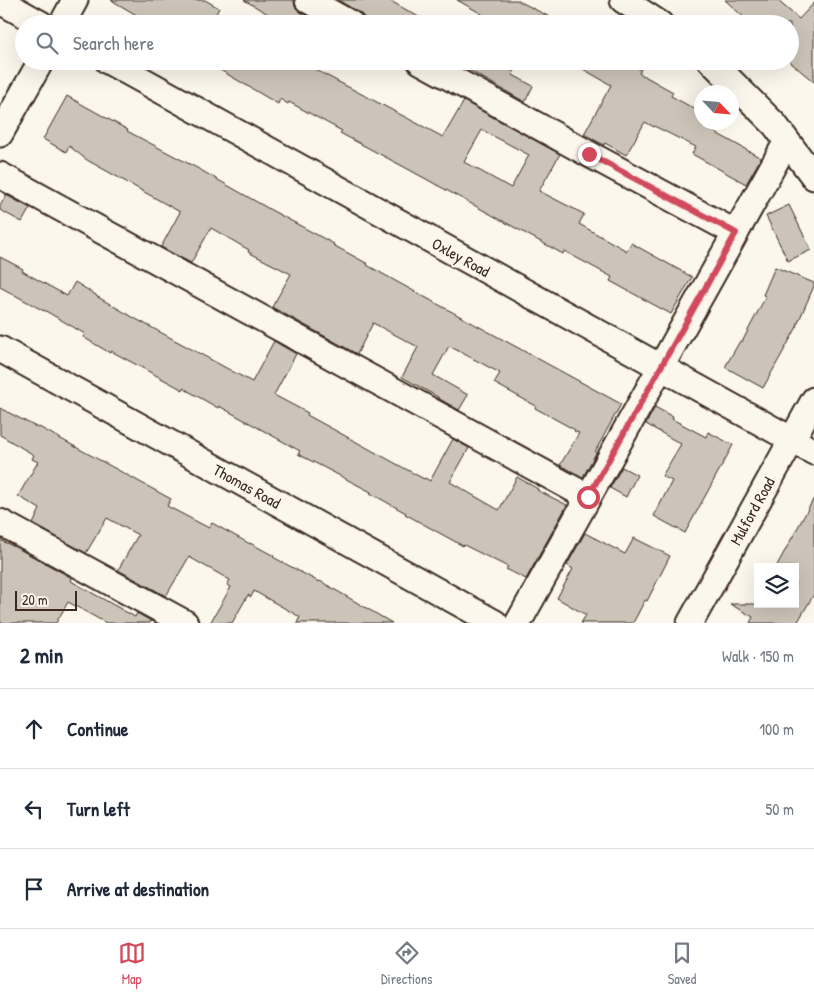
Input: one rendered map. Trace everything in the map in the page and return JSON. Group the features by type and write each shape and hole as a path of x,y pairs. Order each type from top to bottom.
{"street":[{"path":"67,15 75,0"},
{"path":"308,0 336,15"},
{"path":"623,0 646,15"},
{"path":"0,1 25,15"},
{"path":"0,134 36,70"},
{"name":"Oxley Road","path":"124,70 814,452"},
{"path":"436,70 736,233"},
{"path":"720,70 775,124 814,177"},
{"path":"518,623 787,141"},
{"path":"0,175 588,497"},
{"name":"Thomas Road","path":"0,349 495,623"},
{"name":"Mulford Road","path":"690,623 814,400"},
{"path":"0,522 185,623"}],"building":[{"path":"111,0 205,0 219,8 216,15 137,15"},
{"path":"244,0 294,0 295,7 306,15 270,15"},
{"path":"338,0 389,0 415,15 362,15"},
{"path":"457,0 517,0 546,15 482,15"},
{"path":"725,0 777,0 794,15 741,15"},
{"path":"814,3 814,82 799,70 799,19"},
{"path":"220,70 316,70 443,137 464,101 560,154 539,191 584,214 579,224 627,251 631,243 692,277 671,314 610,281 612,277 564,251 563,254 340,133 342,131 280,99 278,104","holes":["482,130 529,155 511,188 464,162"]},
{"path":"469,70 510,70 514,72 513,75 533,86 525,102"},
{"path":"585,70 641,70 639,73 673,92 671,96 694,109 694,130 711,130 761,158 746,184 692,154 696,147 645,122 626,155 584,134 611,85"},
{"path":"67,96 127,131 334,244 399,283 621,404 583,477 560,465 579,433 494,383 500,373 449,346 433,375 468,395 459,410 402,377 418,347 373,323 357,354 272,307 291,274 248,252 249,250 211,228 191,263 161,247 180,212 87,160 69,146 66,152 43,139"},
{"path":"6,195 30,208 22,222 0,210"},
{"path":"789,205 811,250 788,261 766,216"},
{"path":"0,257 67,296 75,282 136,319 252,382 274,341 296,354 274,395 424,479 430,481 453,439 469,448 450,482 499,510 517,477 537,490 567,505 526,579 506,569 508,567 463,546 405,514 371,492 298,454 300,451 219,406 218,408 111,351 110,353 83,337 85,334 0,287"},
{"path":"775,267 814,283 814,286 798,325 763,388 725,367 740,341 742,342 766,296 763,295"},
{"path":"655,407 673,417 672,419 706,437 708,432 733,445 685,533 654,516 672,481 662,476 681,444 646,424"},
{"path":"0,408 39,427 171,499 167,506 209,528 212,523 320,581 392,623 297,623 300,617 254,591 251,597 248,595 232,623 210,623 231,587 227,585 230,580 189,557 166,596 118,570 138,535 107,518 86,553 33,524 40,509 18,496 38,462 32,459 34,455 0,435"},
{"path":"622,467 637,475 626,497 610,488"},
{"path":"814,498 814,594 797,623 750,623 753,617 730,604 754,604 754,608 799,608 799,563 778,563"},
{"path":"585,533 625,554 634,538 670,556 647,601 645,600 633,623 581,623 586,615 557,598 573,569 567,565"},
{"path":"0,540 72,578 71,581 135,617 137,613 151,621 150,623 106,623 68,602 56,623 0,623"}],"route":[{"path":"588,497 736,233 589,154"}]}
